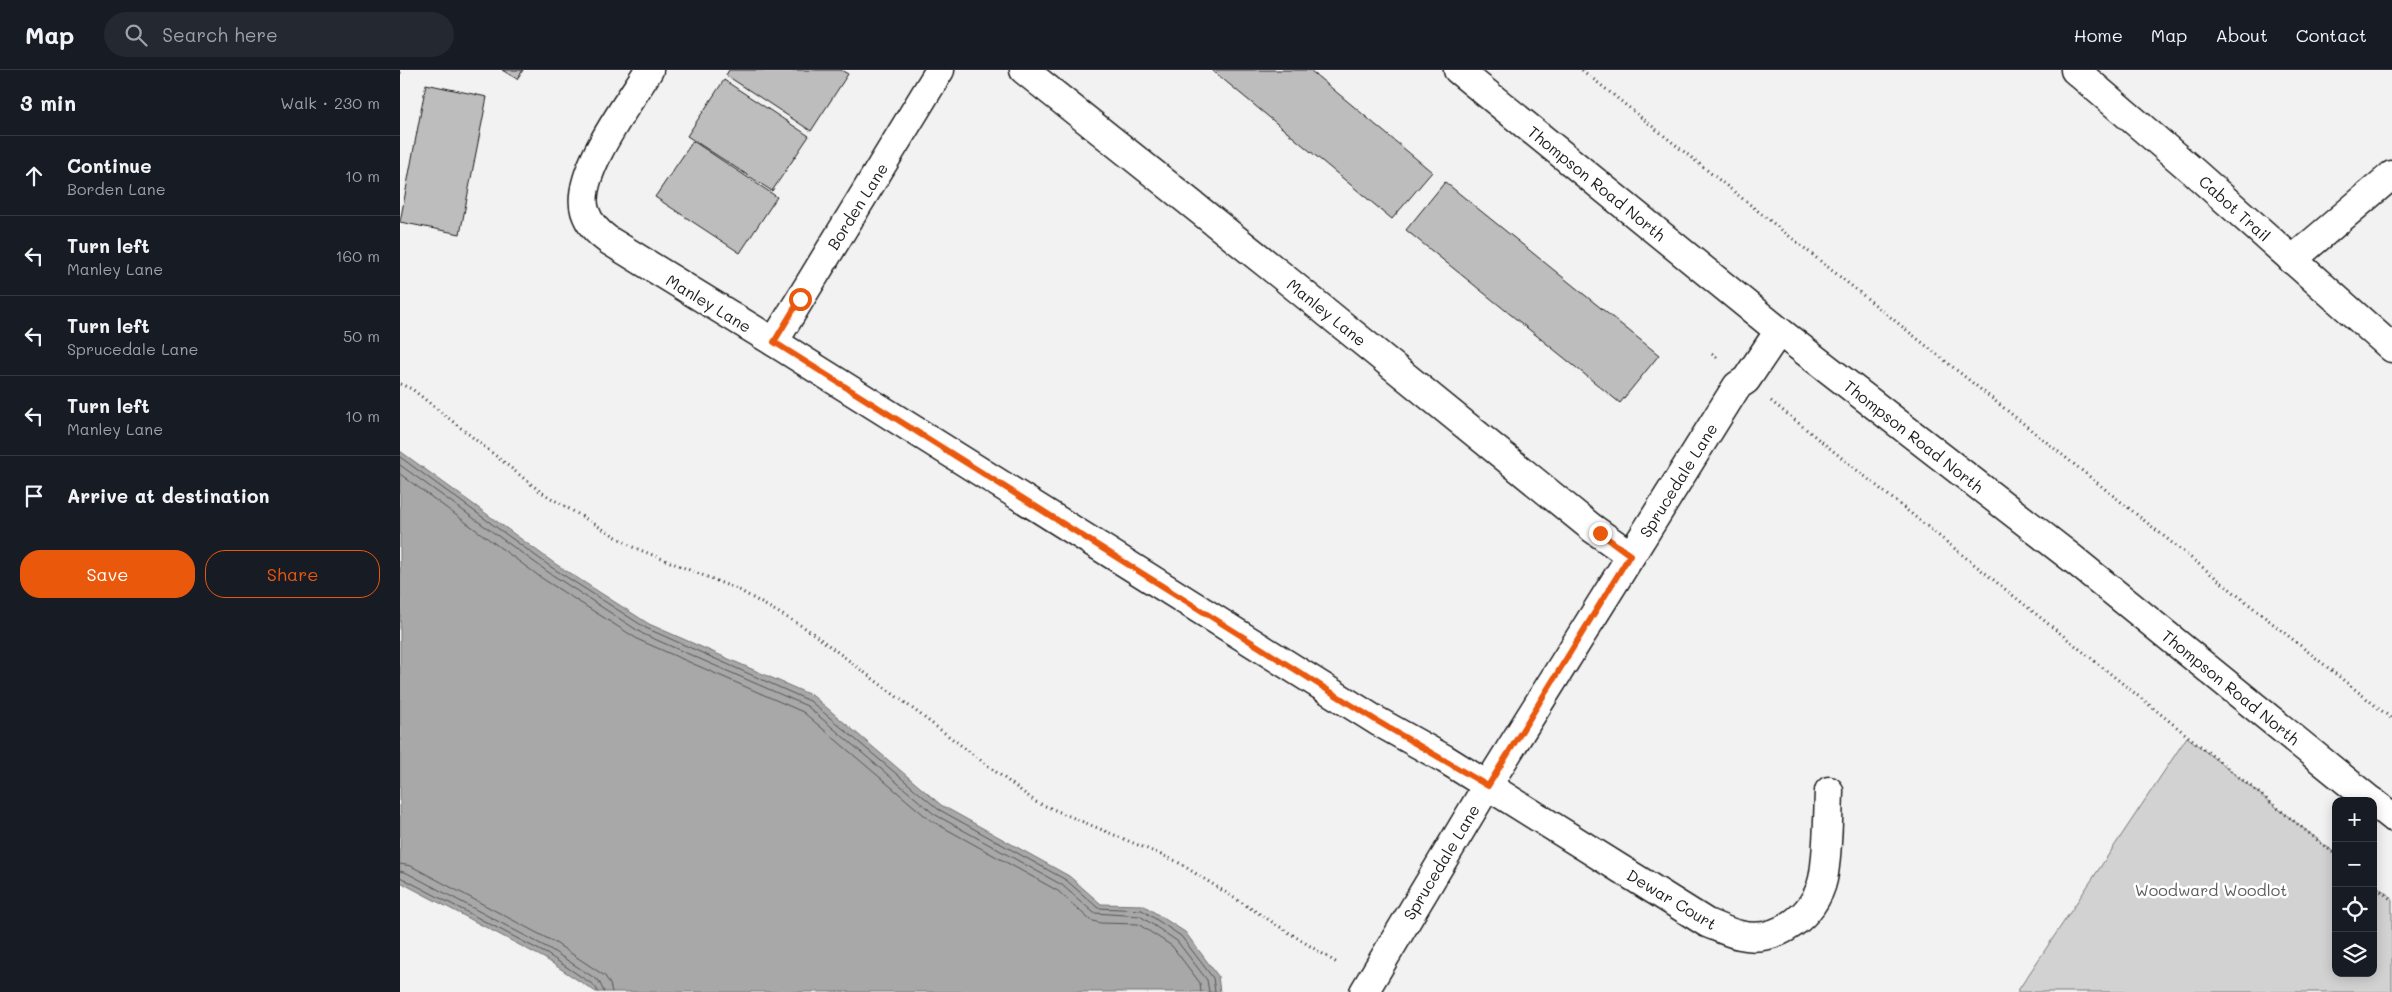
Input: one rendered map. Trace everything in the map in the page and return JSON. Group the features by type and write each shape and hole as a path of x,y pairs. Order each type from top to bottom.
{"street":[{"name":"Manley Lane","path":"649,70 594,158 587,175 584,209 592,227 608,240 774,342 1377,721 1488,786"},
{"name":"Borden Lane","path":"774,342 940,70"},
{"name":"Manley Lane","path":"1024,70 1277,272 1592,528 1630,555"},
{"name":"Thompson Road North","path":"1458,70 1779,331 2073,559 2366,797"},
{"name":"Cabot Trail","path":"2075,70 2194,172 2392,348"},
{"path":"2292,260 2392,175"},
{"name":"Sprucedale Lane","path":"1364,992 1630,555 1737,386 1746,380 1779,331"},
{"name":"Dewar Court","path":"1488,786 1707,923 1741,936 1766,936 1788,928 1801,917 1813,901 1823,880 1830,791"},
{"name":"Thompson Road North","path":"2377,806 2392,818"}],"path":[{"path":"1582,70 2392,719"},
{"path":"1712,354 2332,851"},
{"path":"400,384 412,389 550,497 633,547 739,590 807,629 1036,802 1176,861 1338,963"},
{"path":"2376,887 2392,900"}],"green space":[{"name":"Woodward Woodlot","path":"2187,737 2332,851 2332,977 2377,977 2377,886 2392,898 2392,992 2017,992"}],"water":[{"path":"400,451 554,563 649,624 813,696 941,805 1069,876 1101,904 1143,905 1185,932 1218,976 1220,992 596,992 544,958 400,882"}],"building":[{"path":"502,70 523,70 517,79"},
{"path":"729,70 841,70 848,74 811,131 726,75"},
{"path":"1212,70 1310,70 1432,172 1392,219"},
{"path":"724,80 809,136 772,191 687,136"},
{"path":"426,84 487,97 460,234 400,222"},
{"path":"693,141 777,197 740,253 655,197"},
{"path":"1445,182 1659,355 1620,403 1406,230"}],"route":[{"path":"800,299 774,342 1377,721 1445,759 1488,786 1630,555 1600,533"}]}
